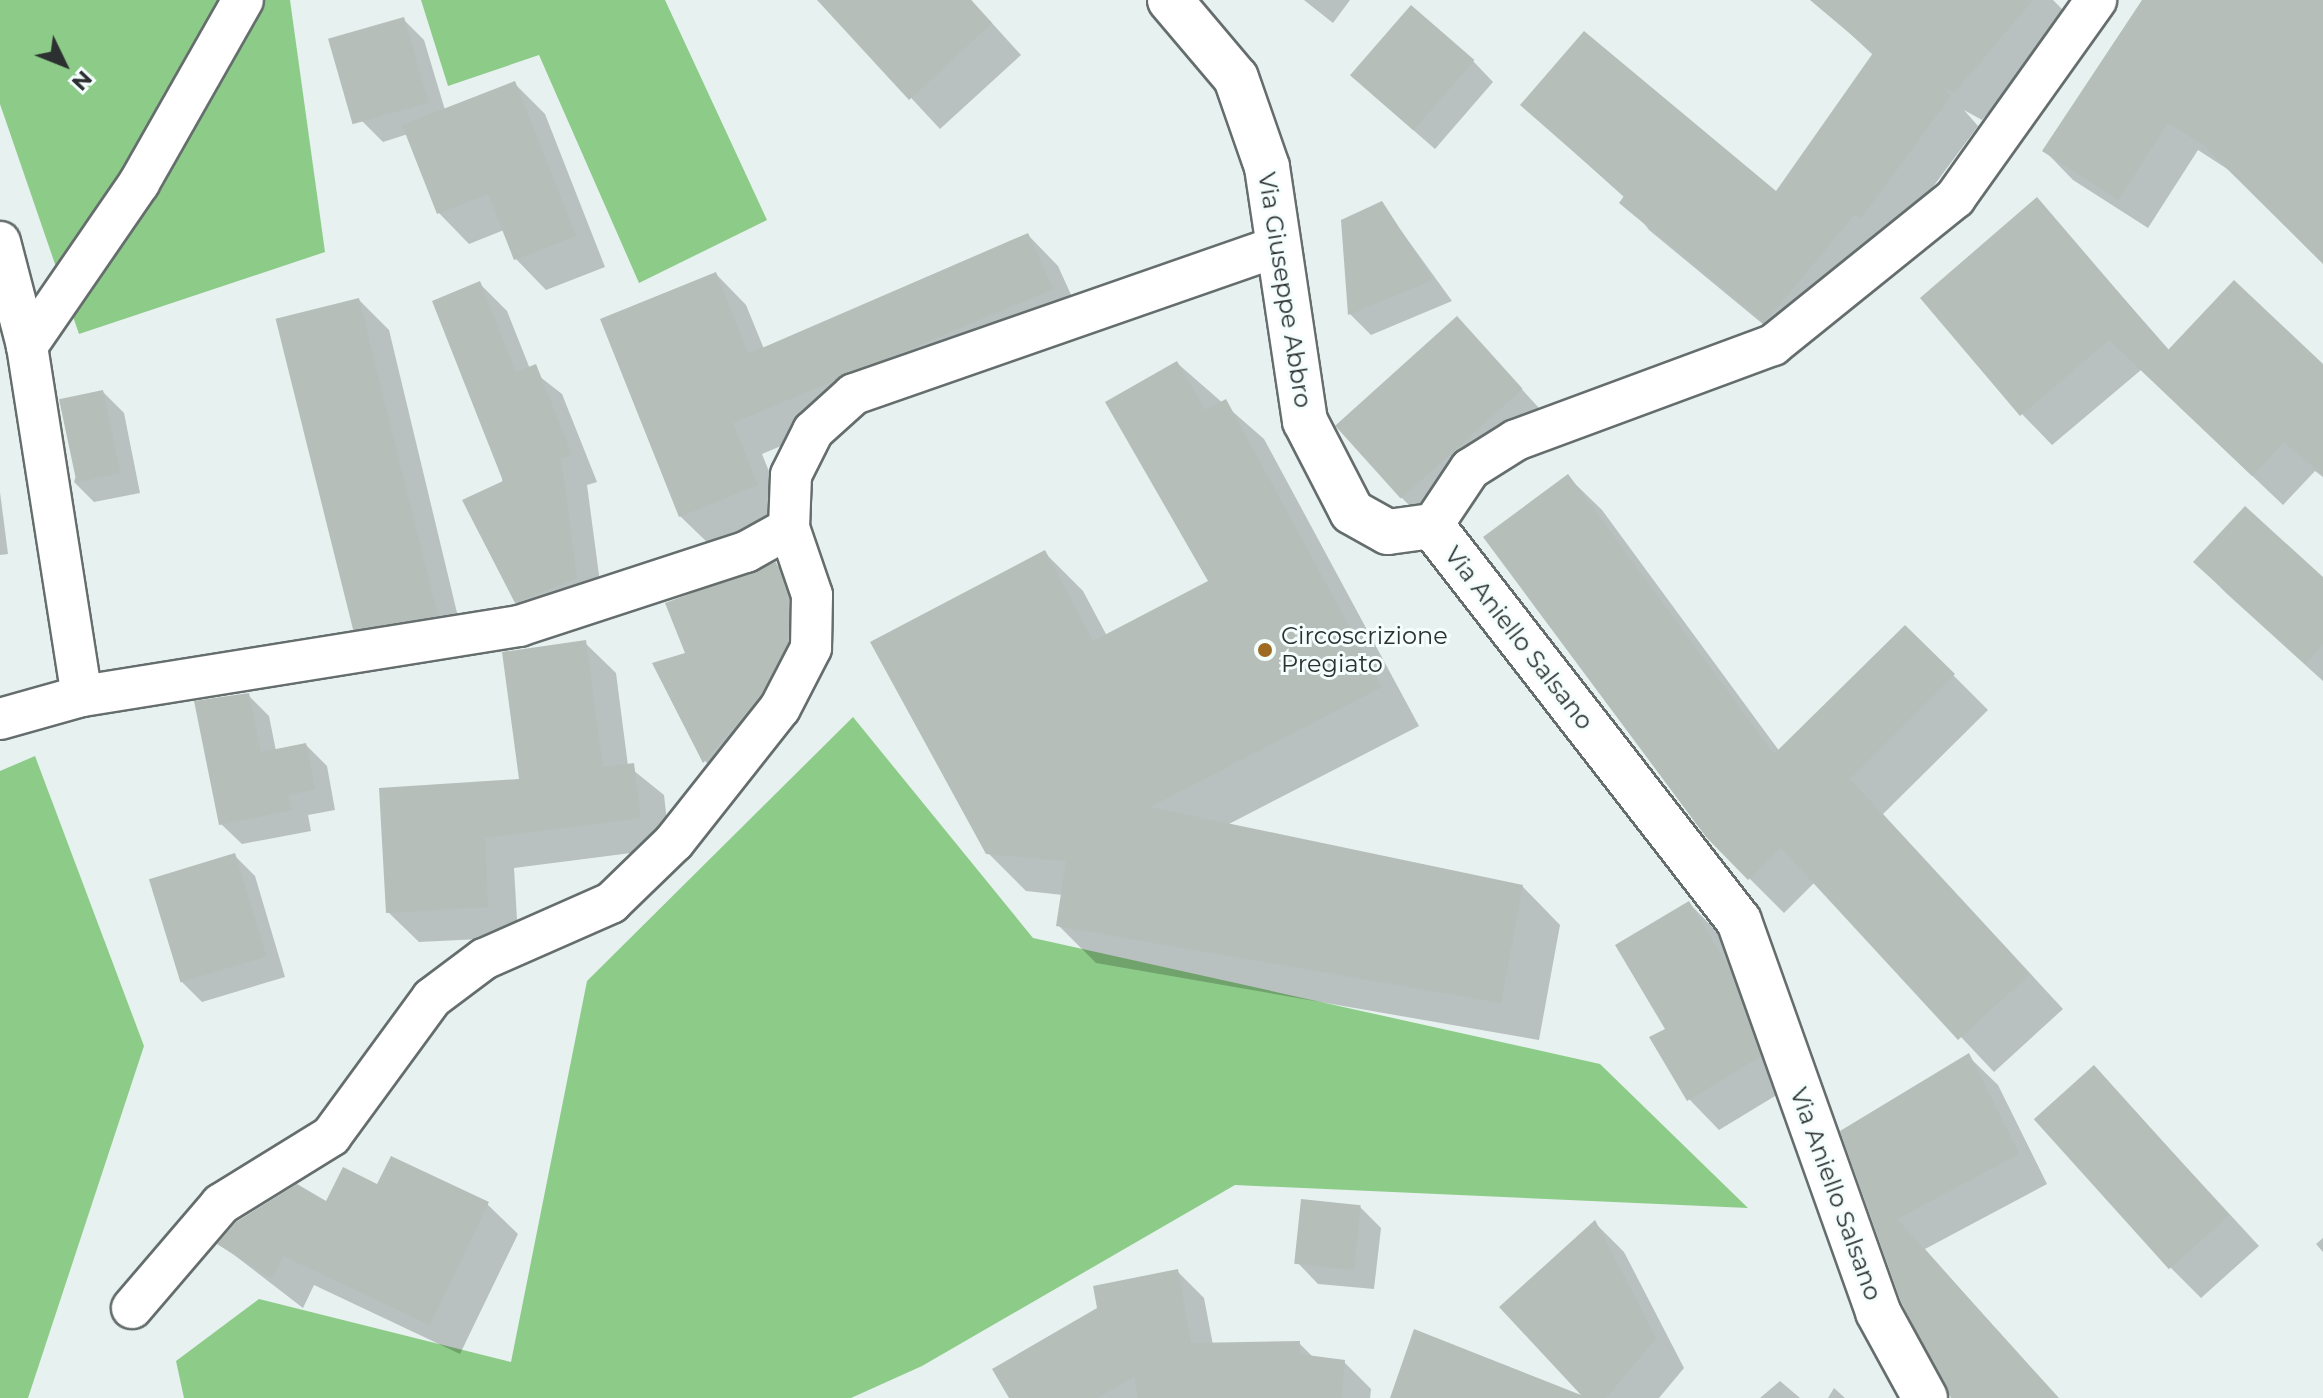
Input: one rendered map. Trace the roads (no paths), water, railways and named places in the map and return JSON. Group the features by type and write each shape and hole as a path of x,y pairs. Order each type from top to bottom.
{"street":[{"path":"27,346 139,183 243,0"},
{"name":"Via Giuseppe Abbro","path":"1170,0 1236,78 1267,167 1276,247 1305,421 1352,512 1388,532 1432,526"},
{"name":"Via Aniello Salsano","path":"1925,1398 1878,1312 1739,921 1432,526 1470,469 1516,440 1773,345 1955,198 2096,0"},
{"path":"0,242 27,346 82,696"},
{"path":"132,1308 221,1204 331,1136 432,998 484,959 562,931 611,903 674,842 780,708 811,648 812,595 789,528 791,475 813,431 854,394 1276,247"},
{"path":"0,719 82,696 519,626 746,552 789,528"}],"place":[{"name":"Circoscrizione Pregiato","path":"1265,650"}]}
